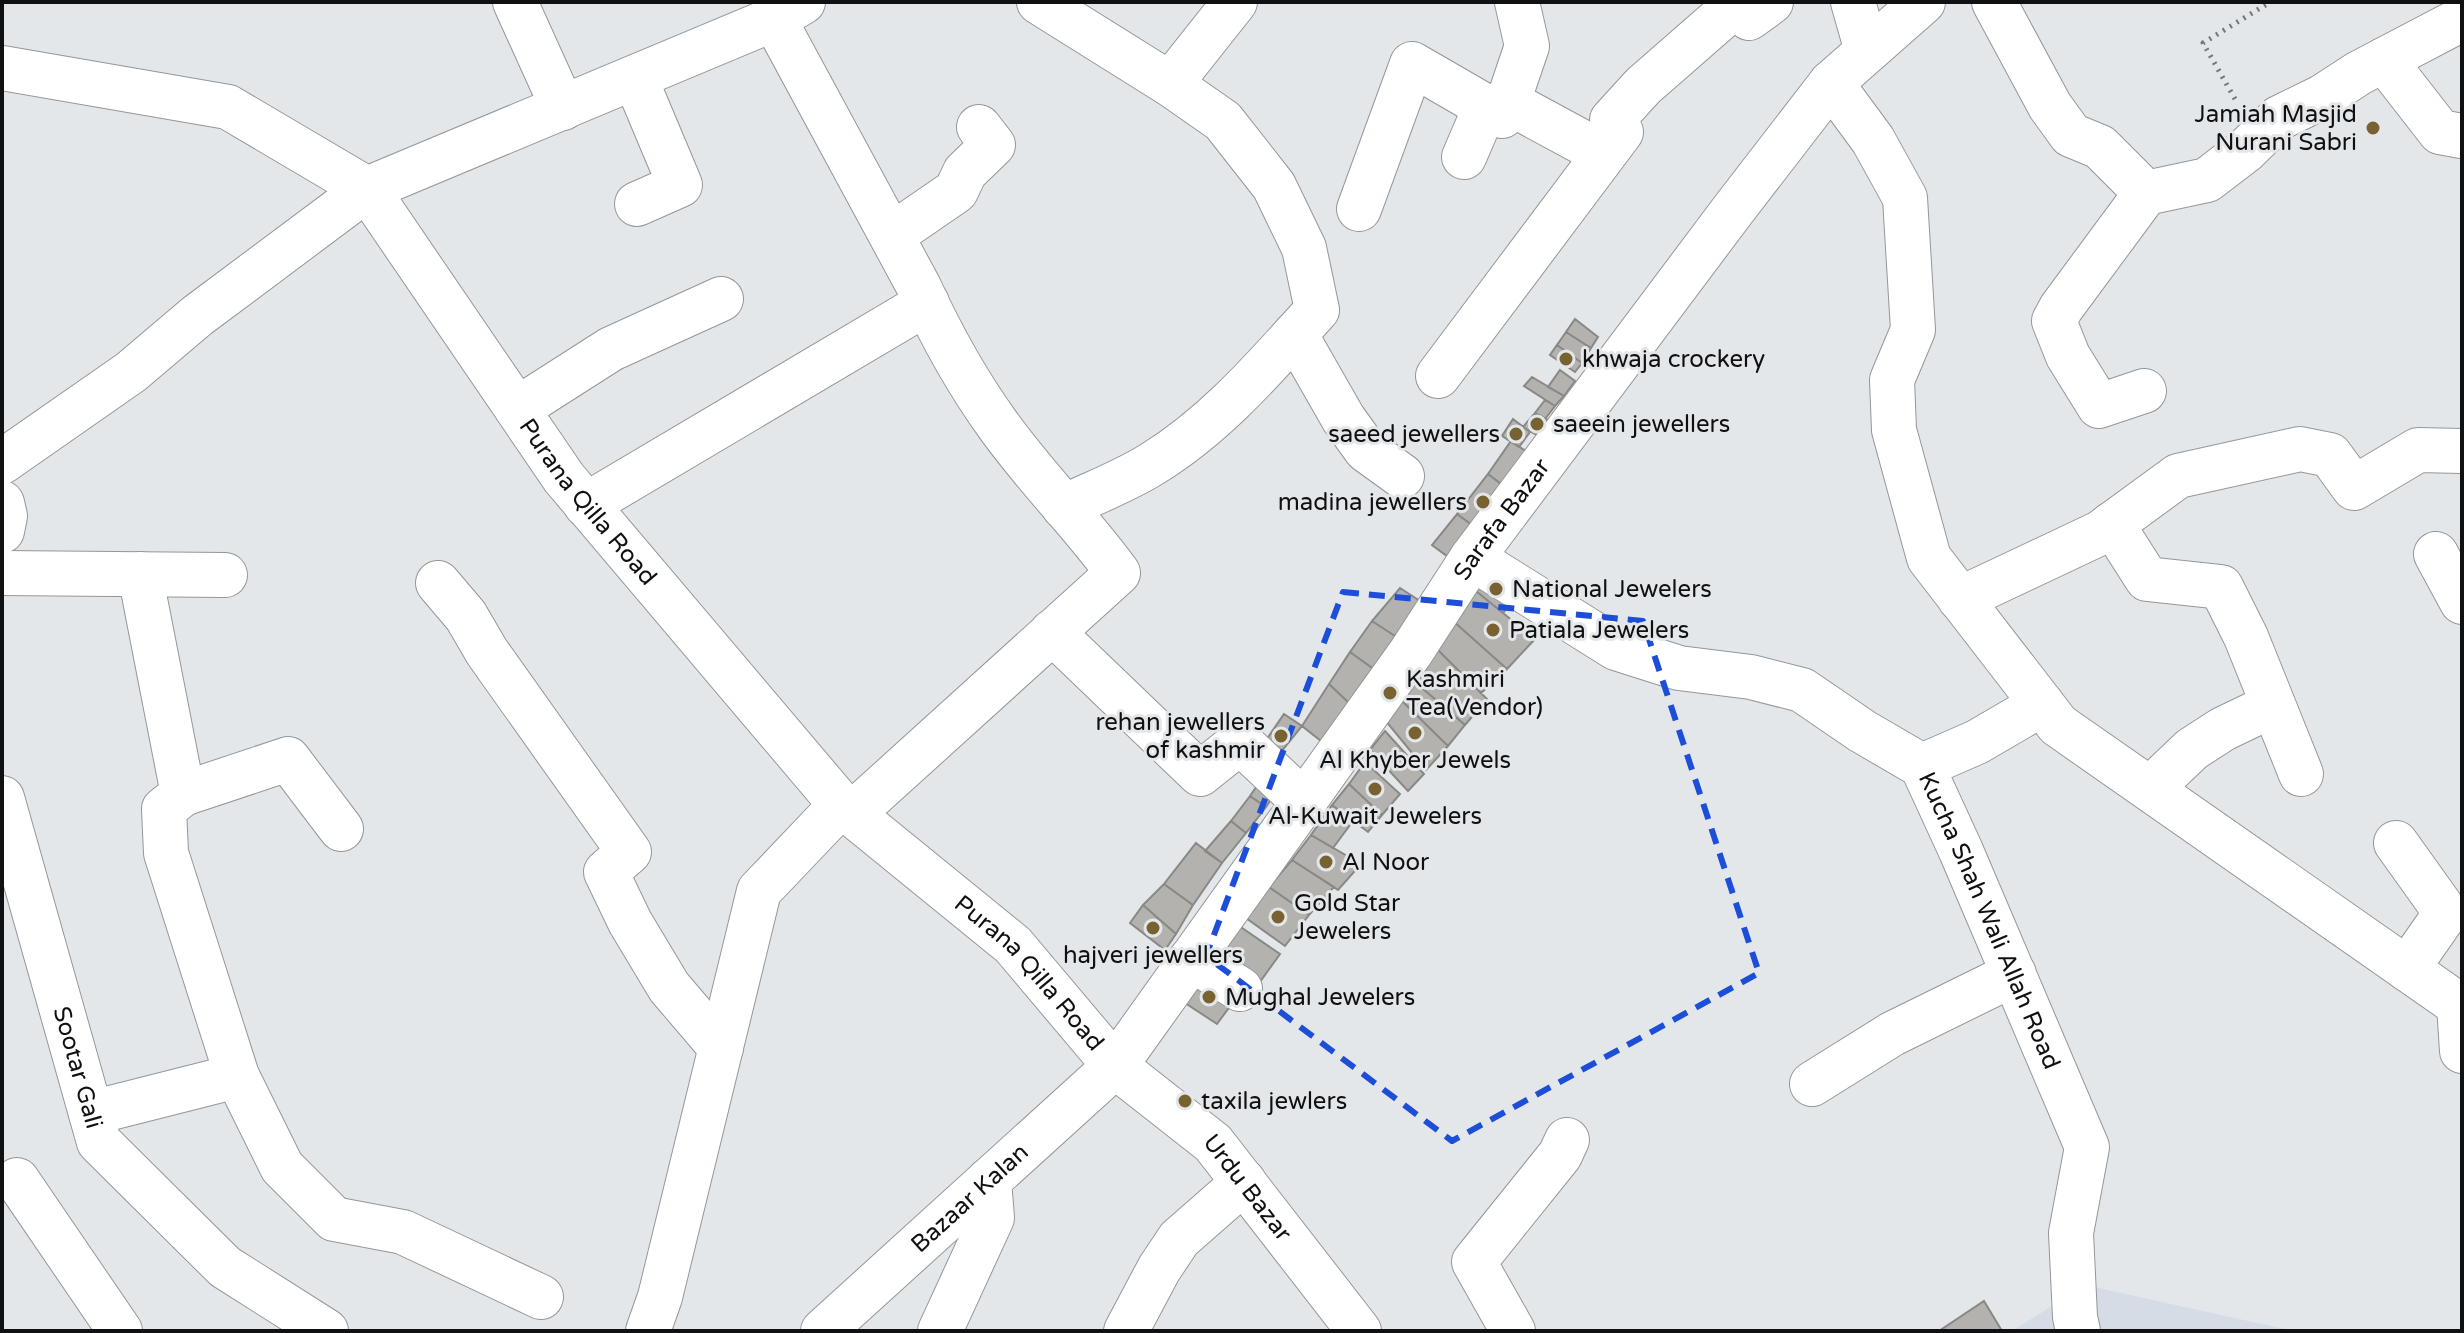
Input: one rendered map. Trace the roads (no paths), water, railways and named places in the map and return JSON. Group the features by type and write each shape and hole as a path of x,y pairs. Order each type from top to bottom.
{"street":[{"path":"515,2 563,108"},
{"path":"1039,2 1223,121 1274,186 1304,248 1317,310 1236,400 1185,440 1151,465 1064,507"},
{"path":"1170,84 1235,2"},
{"path":"1464,157 1497,104 1527,46 1517,2"},
{"path":"1438,376 1621,132 1612,120 1643,86 1738,3 1749,18 1771,2"},
{"path":"1853,2 1867,51"},
{"name":"Sarafa Bazar","path":"1115,1066 1411,652 1472,558 1733,210 1831,83 1923,2"},
{"path":"1994,2 2050,106 2071,135 2100,147 2146,193"},
{"path":"2,462 131,372 197,316 367,189 635,78 788,10 936,326 998,425 1118,573 846,810 759,891 660,1297 648,1331"},
{"path":"2144,391 2099,406 2068,356 2054,321 2146,193 2207,180 2279,118 2462,19"},
{"path":"2384,60 2440,132 2462,136"},
{"path":"1359,209 1412,64 1604,154"},
{"name":"Purana Qilla Road","path":"2,68 228,107 367,189 564,478 846,810 1013,945 1115,1066"},
{"path":"635,78 680,185 637,204"},
{"path":"1831,83 1873,140 1905,198 1913,330 1892,380 1894,430 1929,558 2058,725 2459,1005 2462,1049"},
{"path":"892,235 956,191 965,172 993,145 979,127"},
{"path":"517,409 611,349 721,299"},
{"path":"586,505 927,303"},
{"path":"1295,334 1343,418 1366,450 1402,476"},
{"path":"1960,599 2100,533 2178,476 2300,449 2330,455 2354,488 2418,450 2462,451"},
{"path":"2,503 5,516 2,531"},
{"path":"2112,524 2147,579 2221,587 2246,637 2301,774"},
{"path":"2436,554 2462,602"},
{"name":"Kucha Shah Wali Allah Road","path":"1472,558 1616,648 1679,668 1751,677 1802,690 1862,731 1922,766 2087,1147 2071,1233 2078,1331"},
{"path":"2,573 225,575"},
{"path":"140,574 183,794"},
{"path":"438,583 466,616 487,652 629,852 606,872 630,922 669,987 721,1048"},
{"path":"1052,632 1200,774 1240,742 1304,802"},
{"path":"1922,766 1977,742 2042,704"},
{"path":"2150,789 2192,749 2223,729 2273,705"},
{"path":"341,829 288,759 183,794 164,809 166,853 237,1076 282,1167 334,1219 403,1232 541,1297"},
{"name":"Sootar Gali","path":"2,798 99,1142 225,1267 326,1331"},
{"path":"2396,843 2446,913 2407,969"},
{"path":"1191,959 1240,989"},
{"path":"1812,1084 1892,1034 2014,974"},
{"name":"Bazaar Kalan","path":"823,1331 1115,1066"},
{"name":"Urdu Bazar","path":"1115,1066 1213,1143 1359,1331"},
{"path":"91,1113 237,1076"},
{"path":"1513,1331 1474,1262 1560,1155 1567,1140"},
{"path":"17,1180 120,1331"},
{"path":"940,1331 992,1218 989,1180"},
{"path":"1126,1331 1179,1239 1244,1182"}],"place":[{"name":"Jamiah Masjid Nurani Sabri","path":"2373,128"},
{"name":"khwaja crockery","path":"1566,359"},
{"name":"saeein jewellers","path":"1537,424"},
{"name":"saeed jewellers","path":"1516,434"},
{"name":"madina jewellers","path":"1483,502"},
{"name":"National Jewelers","path":"1496,589"},
{"name":"Patiala Jewelers","path":"1493,630"},
{"name":"Kashmiri Tea(Vendor)","path":"1390,693"},
{"name":"Al Khyber Jewels","path":"1415,733"},
{"name":"rehan jewellers of kashmir","path":"1281,736"},
{"name":"Al-Kuwait Jewelers","path":"1375,789"},
{"name":"Al Noor","path":"1326,862"},
{"name":"Gold Star Jewelers","path":"1278,917"},
{"name":"hajveri jewellers","path":"1153,928"},
{"name":"Mughal Jewelers","path":"1209,997"},
{"name":"taxila jewlers","path":"1185,1101"}]}
